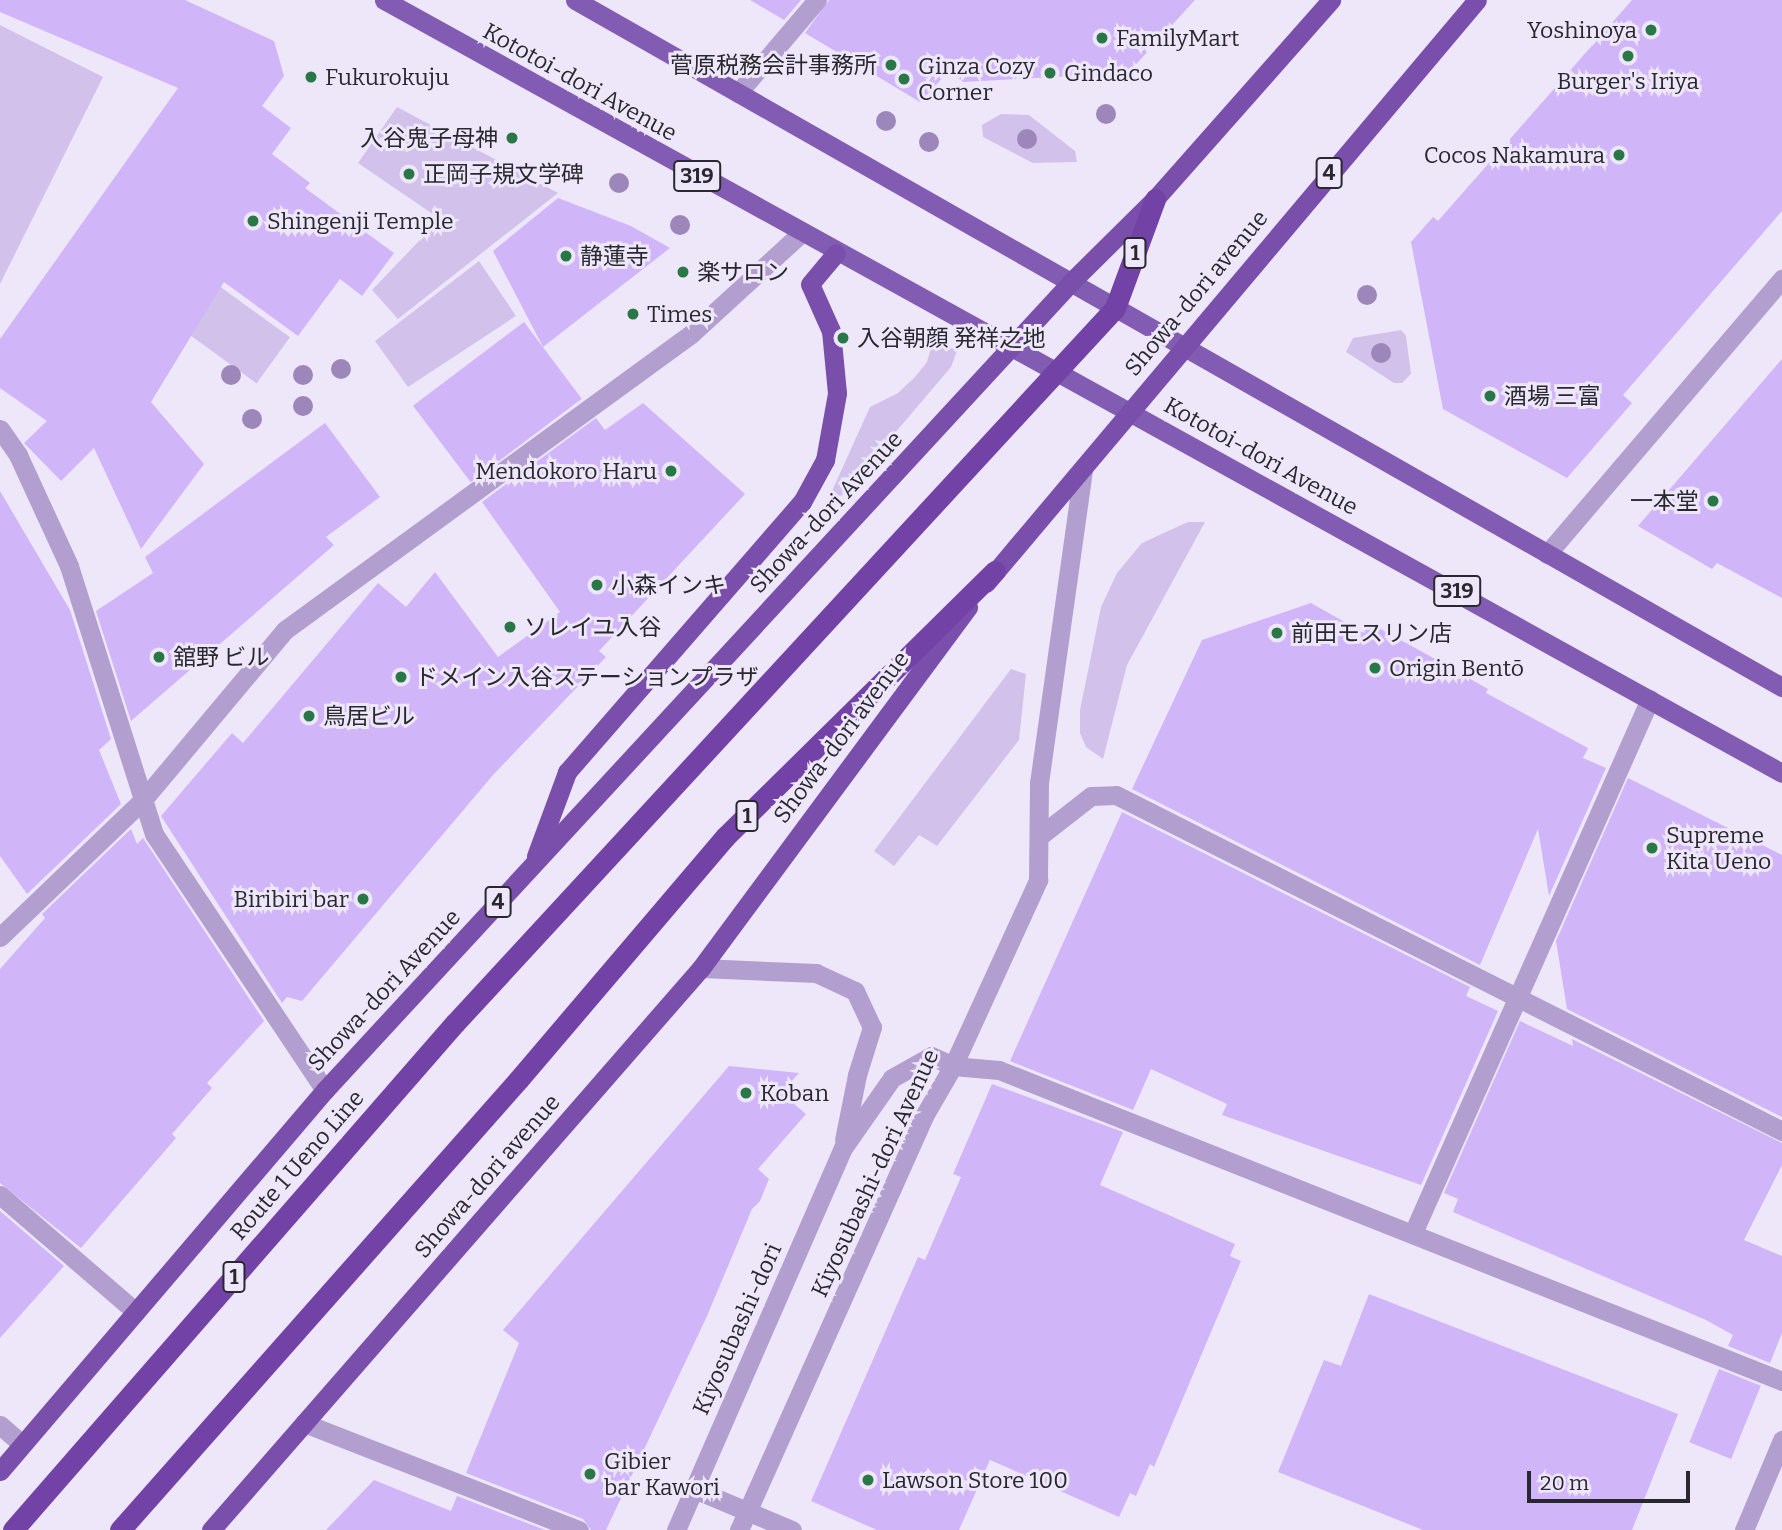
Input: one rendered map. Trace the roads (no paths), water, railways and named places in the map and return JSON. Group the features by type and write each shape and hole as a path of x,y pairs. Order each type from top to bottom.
{"highway":[{"name":"Showa-dori Avenue","path":"0,1471 325,1090 1071,282 1155,199 1331,0"},
{"name":"Showa-dori avenue","path":"211,1530 701,968 995,571 1130,412 1182,346 1477,0"},
{"name":"1","path":"1055,372 1115,308 1155,199"},
{"path":"533,864 567,772 802,502 825,460 837,393 831,331 810,284 836,253"},
{"name":"Route 1 Ueno Line","path":"13,1530 455,1023 1055,372"},
{"name":"1","path":"120,1530 519,1079 725,837 995,571"}],"main road":[{"name":"Kototoi-dori Avenue","path":"384,0 800,234 1130,412 1782,773"},
{"path":"575,0 1782,687"}],"street":[{"path":"738,93 817,0"},
{"path":"0,937 142,801 285,630 691,334 800,234"},
{"path":"1547,554 1780,286"},
{"path":"0,429 18,455 69,566 154,834 325,1090"},
{"name":"Kiyosubashi-dori Avenue","path":"739,1530 924,1116 953,1066 1038,880 1041,835 1039,783 1083,468"},
{"path":"1413,1233 1650,699"},
{"path":"1041,835 1091,796 1116,795 1782,1131"},
{"path":"701,968 817,973 855,991 872,1027 857,1075 843,1148"},
{"path":"843,1148 892,1078 931,1056 953,1066 999,1070 1782,1381"},
{"name":"Kiyosubashi-dori","path":"676,1530 843,1148"},
{"path":"0,1195 136,1312"},
{"path":"304,1423 579,1530"},
{"path":"0,1425 22,1444"},
{"path":"1744,1530 1782,1440"},
{"path":"694,1489 792,1530"}],"place":[{"name":"Yoshinoya","path":"1651,30"},
{"name":"FamilyMart","path":"1102,38"},
{"name":"Burger's Iriya","path":"1628,56"},
{"name":"菅原税務会計事務所","path":"891,65"},
{"name":"Gindaco","path":"1050,73"},
{"name":"Fukurokuju","path":"311,77"},
{"name":"Ginza Cozy Corner","path":"904,79"},
{"name":"入谷鬼子母神","path":"512,138"},
{"name":"Cocos Nakamura","path":"1619,155"},
{"name":"正岡子規文学碑","path":"409,174"},
{"name":"Shingenji Temple","path":"253,221"},
{"name":"静蓮寺","path":"566,256"},
{"name":"楽サロン","path":"683,272"},
{"name":"Times","path":"633,314"},
{"name":"入谷朝顔 発祥之地","path":"843,338"},
{"name":"酒場 三富","path":"1490,396"},
{"name":"Mendokoro Haru","path":"671,471"},
{"name":"一本堂","path":"1713,501"},
{"name":"小森インキ","path":"597,585"},
{"name":"ソレイユ入谷","path":"510,627"},
{"name":"前田モスリン店","path":"1277,633"},
{"name":"舘野 ビル","path":"159,657"},
{"name":"Origin Bentō","path":"1375,668"},
{"name":"ドメイン入谷ステーションプラザ","path":"401,677"},
{"name":"鳥居ビル","path":"309,716"},
{"name":"Supreme Kita Ueno","path":"1652,848"},
{"name":"Biribiri bar","path":"363,899"},
{"name":"Koban","path":"746,1093"},
{"name":"Gibier bar Kawori","path":"590,1474"},
{"name":"Lawson Store 100","path":"868,1480"}]}
